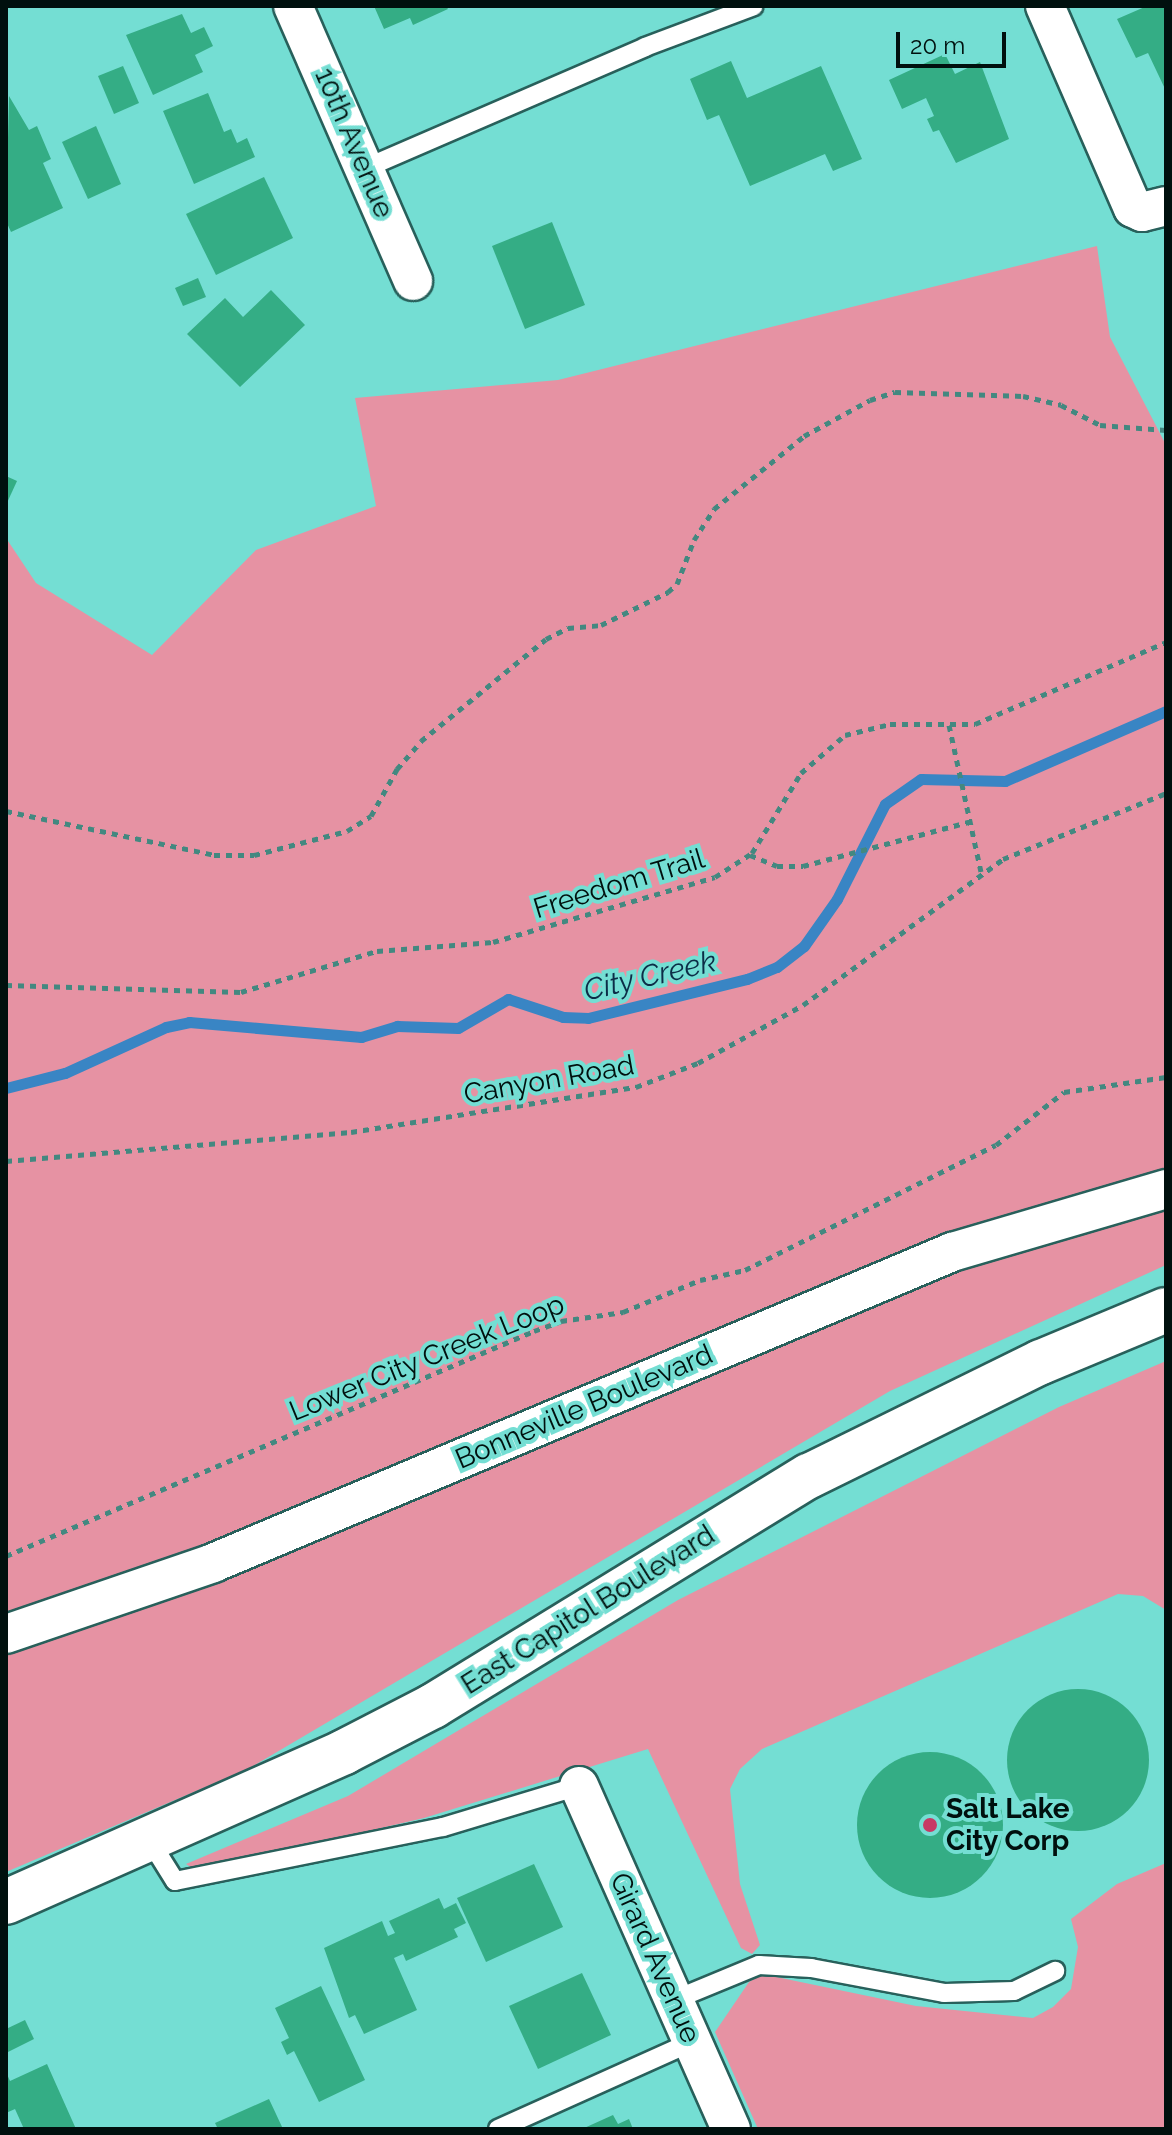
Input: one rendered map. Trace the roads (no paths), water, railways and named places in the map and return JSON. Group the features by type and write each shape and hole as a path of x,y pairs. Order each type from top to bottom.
{"street":[{"name":"10th Avenue","path":"293,6 413,281"},
{"path":"1045,6 1150,207"},
{"name":"Bonneville Boulevard","path":"6,1634 83,1612 287,1533 952,1252 1166,1189"},
{"name":"East Capitol Boulevard","path":"6,1902 150,1841 433,1706 696,1543 892,1431 1166,1310"},
{"name":"Girard Avenue","path":"579,1786 731,2129"}],"lane":[{"path":"366,168 645,47 754,6"},
{"path":"150,1841 175,1881 443,1827 579,1786"},
{"path":"674,2000 759,1965 811,1968 944,1993 1014,1991 1055,1971"},
{"path":"498,2129 692,2042"}],"waterway":[{"name":"City Creek","path":"6,1088 65,1073 166,1027 189,1022 361,1037 397,1026 458,1028 508,999 563,1017 588,1018 747,979 777,967 804,946 837,899 885,804 921,779 1005,781 1166,711"}],"place":[{"name":"Salt Lake City Corp","path":"930,1825"}]}
